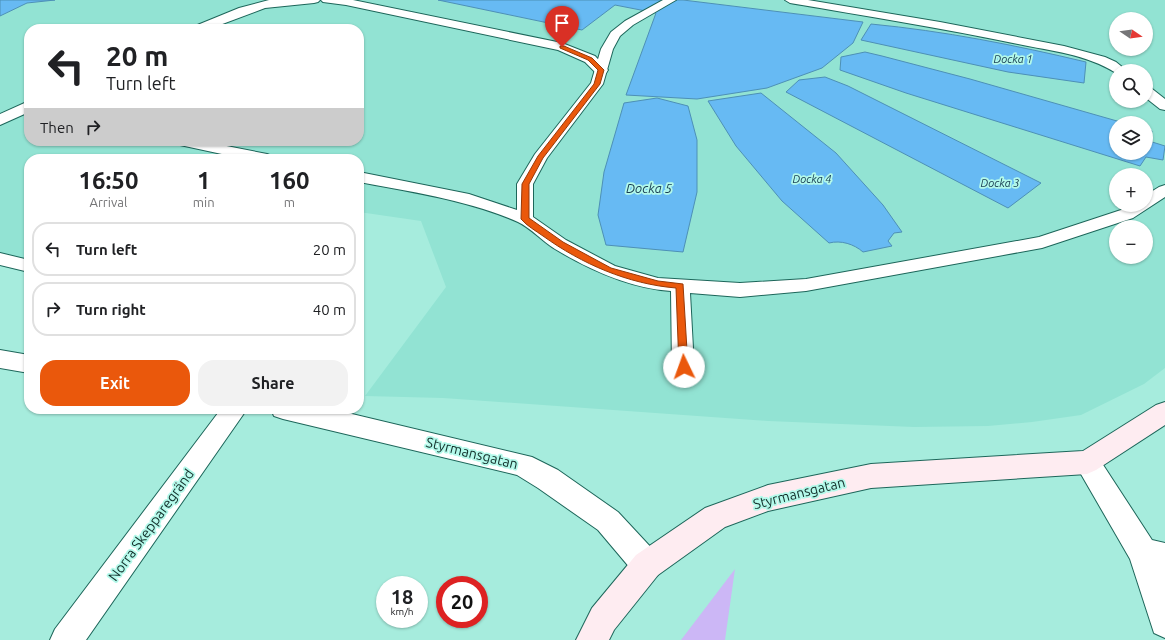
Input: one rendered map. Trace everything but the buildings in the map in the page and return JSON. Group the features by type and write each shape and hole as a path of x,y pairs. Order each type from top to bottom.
{"street":[{"path":"210,24 259,6 291,1 314,0"},
{"path":"327,0 346,2 562,47 590,59 601,70"},
{"path":"0,120 24,110"},
{"path":"0,359 24,363"},
{"path":"1165,412 1087,462 1154,555 1165,622"},
{"name":"Norra Skepparegränd","path":"66,640 231,414"},
{"name":"Styrmansgatan","path":"306,414 523,465 548,478 608,522 647,565 715,517 768,498 871,476 1087,462"},
{"path":"592,640 603,619 647,565"}],"lane":[{"path":"525,219 525,184 540,157 597,84 606,49 615,34 629,22 670,0"},
{"path":"790,0 999,37 1072,52 1100,60 1109,65"},
{"path":"1153,97 1165,106"},
{"path":"204,146 243,154"},
{"path":"364,178 469,199 525,219 560,244 608,270 658,284 740,290 806,284 1042,242 1130,212"},
{"path":"1153,198 1165,190"},
{"path":"0,259 24,265"},
{"path":"680,286 684,367"}],"shaded area":[{"path":"55,0 437,0 582,30 614,5 657,13 863,22 683,0 1165,0 1165,368 1144,384 1081,415 988,426 914,427 768,421 443,398 365,396 446,287 421,221 364,213 364,154 24,154 24,272 0,266 0,16 27,3"},
{"path":"735,569 725,640 681,640"}],"water":[{"path":"0,0 55,0 27,3 0,16"},
{"path":"438,0 683,0 863,22 853,43 822,68 767,88 697,99 626,95 656,13 615,5 582,30"},
{"name":"Docka 1","path":"871,24 925,30 979,39 1086,62 1084,83 1008,72 861,40"},
{"path":"865,52 970,79 1109,119 1109,156 906,93 840,70 841,57"},
{"name":"Docka 3","path":"825,77 848,86 1041,183 1008,208 786,92 799,80"},
{"name":"Docka 4","path":"761,93 836,153 883,205 902,232 894,233 888,241 892,246 863,252 847,243 829,243 782,201 736,146 708,101"},
{"name":"Docka 5","path":"657,98 688,106 697,140 697,192 683,252 606,245 598,215 604,172 624,103"},
{"path":"1153,142 1165,146 1163,160 1153,158"},
{"path":"1121,160 1144,160 1140,166"}],"route":[{"path":"562,47 590,59 601,70 597,84 571,115 540,157 525,184 525,219 560,244 608,270 658,284 680,286 684,367"}]}
